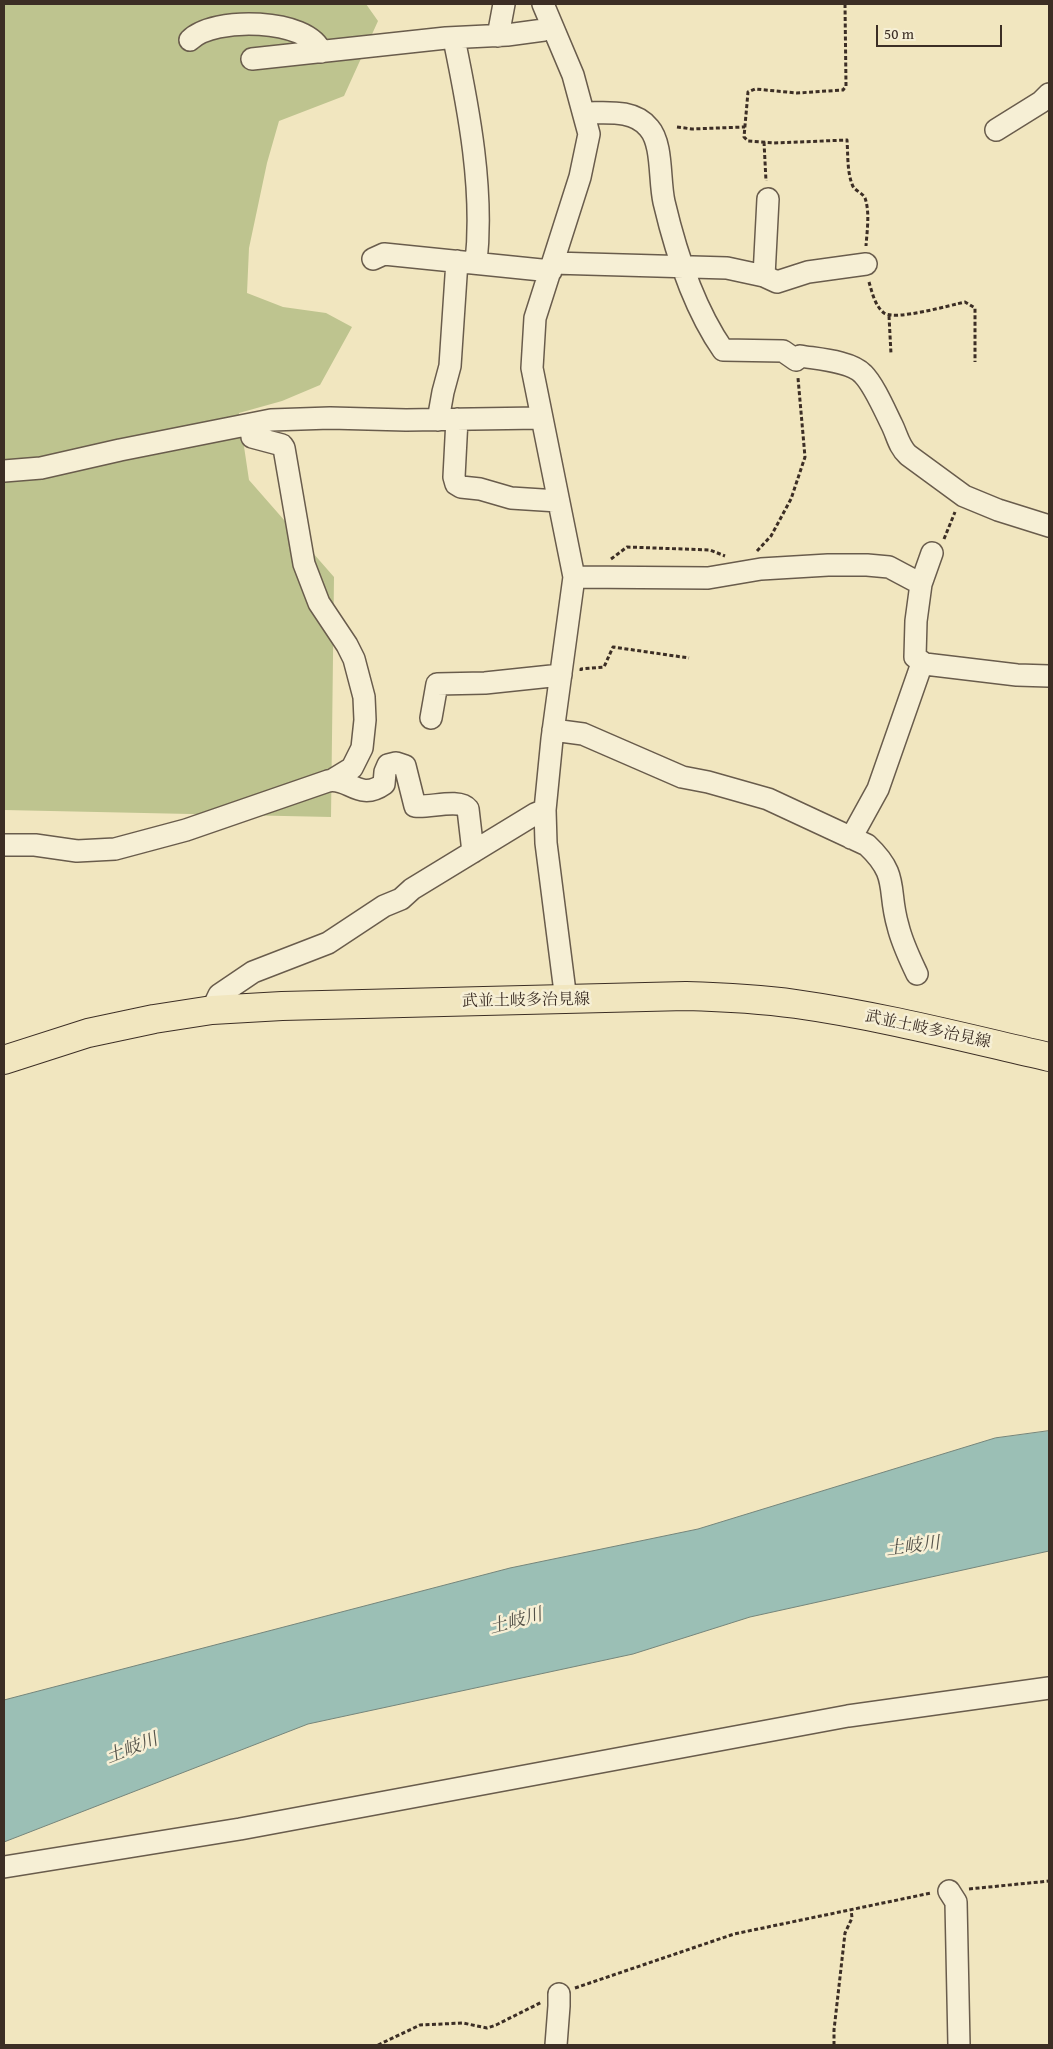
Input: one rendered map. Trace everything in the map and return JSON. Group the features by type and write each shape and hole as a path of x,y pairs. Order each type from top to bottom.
{"main road":[{"name":"武並土岐多治見線","path":"4,1060 88,1033 154,1019 212,1010 282,1006 686,996 742,998 797,1004 926,1029 1049,1057"}],"street":[{"path":"498,36 504,4"},
{"path":"543,4 574,75 589,134 584,160 536,318 532,368 540,418 574,577 570,676 553,730 545,810 546,843 566,1000"},
{"path":"190,40 204,30 227,24 246,23 270,26 306,36 318,44 321,52"},
{"path":"252,59 446,38 498,36 544,30 552,27"},
{"path":"454,39 472,136 479,237 467,262 450,366 442,392 454,477 456,484 461,487 480,489 511,498 558,501"},
{"path":"996,130 1042,102 1049,94"},
{"path":"585,113 634,115 649,126 656,138 664,203 683,268 711,332 723,350 783,351 796,360 800,356 841,363 855,368 863,374 883,406 902,449 914,461 964,496 998,510 1049,526"},
{"path":"764,276 768,198"},
{"path":"373,259 384,254 467,262 552,267 727,268 764,276 778,282 808,272 866,264"},
{"path":"4,471 40,468 271,420 330,418 447,420 540,418"},
{"path":"4,845 35,845 77,851 115,848 186,830 334,779 352,768 362,748 365,720 364,697 360,675 347,645 319,603 304,564 284,448 282,445 252,437"},
{"path":"932,553 921,584 916,621 916,657 925,664 1017,675 1049,676"},
{"path":"574,577 708,578 745,568 867,565 889,566 921,584"},
{"path":"851,838 878,789 920,670 925,664"},
{"path":"431,718 436,684 485,683 570,676"},
{"path":"553,730 583,734 682,777 716,784 768,800 867,844 889,874 898,927 917,974"},
{"path":"334,779 364,792 384,784 388,765 402,764 405,766 415,806 465,805 468,809 473,852"},
{"path":"212,1010 218,995 253,972 328,943 384,906 402,899 412,889 534,814 545,810"},
{"path":"4,1867 240,1829 848,1716 1049,1688"},
{"path":"950,1891 956,1902 959,2045"},
{"path":"556,2045 558,1994"}],"path":[{"path":"844,4 846,86 843,90 797,93 756,89 748,92 744,137 748,141 764,142 847,140 852,183 865,199 868,222 866,264 875,300 883,313 889,316 903,315 965,302 975,308 975,362"},
{"path":"677,127 692,129 745,127"},
{"path":"764,142 768,198"},
{"path":"889,316 891,354"},
{"path":"610,560 627,548 710,550 745,568 771,536 791,499 806,457 796,360"},
{"path":"932,553 938,553 951,520 964,496"},
{"path":"570,676 581,669 604,667 613,647 689,658"},
{"path":"378,2045 420,2025 463,2023 487,2028 558,1994 734,1934 851,1909 950,1891 1049,1881"},
{"path":"834,2045 834,2030 846,1934 852,1918 851,1909"}],"green space":[{"path":"4,4 366,4 378,21 344,96 279,121 267,163 249,248 247,293 283,307 326,313 352,327 320,385 282,401 239,413 249,480 334,577 331,817 4,810"}],"water":[{"name":"土岐川","path":"1049,1431 1049,1551 750,1617 633,1654 308,1724 4,1842 4,1700 510,1568 698,1529 995,1438"}]}
